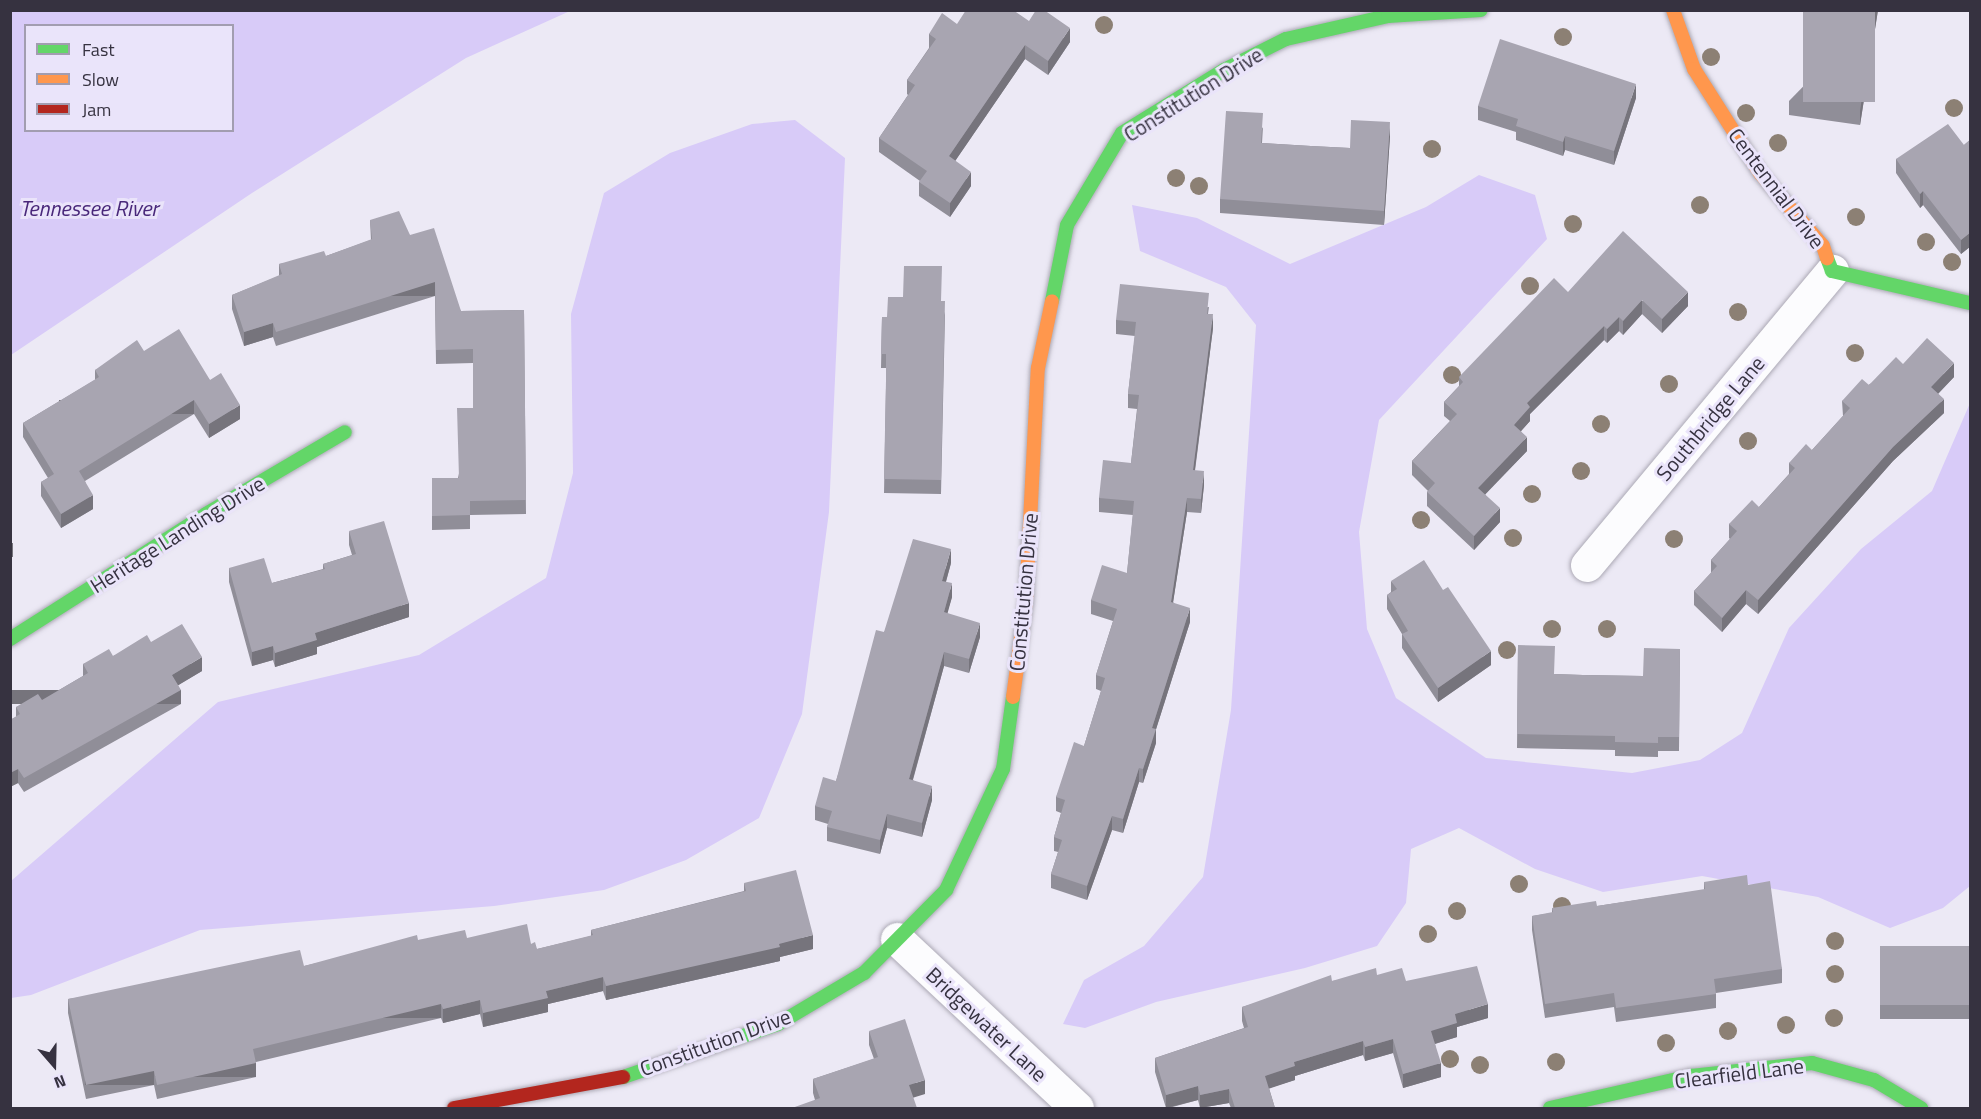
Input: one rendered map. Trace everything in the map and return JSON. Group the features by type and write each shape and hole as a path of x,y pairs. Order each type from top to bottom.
{"street":[{"name":"Constitution Drive","path":"454,1108 514,1103 613,1080 778,1024 864,972 946,890 1003,770 1026,601 1038,368 1067,225 1122,133 1224,70 1286,39 1388,16 1481,10"},
{"name":"Centennial Drive","path":"1673,10 1694,69 1760,173 1823,246 1832,271 1971,303"},
{"name":"Southbridge Lane","path":"1587,565 1832,271"},
{"name":"Heritage Landing Drive","path":"10,639 345,432"},
{"name":"Bridgewater Lane","path":"897,939 1077,1108"},
{"name":"Clearfield Lane","path":"1550,1108 1691,1076 1812,1063 1874,1080 1921,1108"}],"water":[{"name":"Tennessee River","path":"11,10 570,10 466,58 252,193 11,355"},
{"path":"795,120 845,158 829,512 802,714 759,818 686,860 604,890 494,906 200,930 31,995 11,998 11,881 218,702 419,655 546,578 573,473 571,314 604,193 670,153 752,124"},
{"path":"1479,175 1535,195 1547,239 1379,420 1359,532 1367,629 1396,698 1486,758 1632,773 1700,760 1742,733 1789,628 1861,549 1932,491 1970,403 1970,886 1943,908 1890,928 1818,897 1702,876 1603,892 1535,869 1459,828 1411,849 1406,903 1377,946 1305,968 1156,1002 1085,1028 1063,1024 1084,980 1144,946 1203,877 1231,710 1256,325 1226,287 1140,251 1132,205 1197,218 1290,264 1426,207"}],"building":[{"path":"966,10 1013,10 1029,21 1036,10 1044,10 1070,28 1048,61 1025,45 949,156 971,172 950,203 919,182 927,171 879,138 915,85 907,80 936,39 929,34 942,13 957,24"},
{"path":"1803,10 1875,10 1875,102 1803,102"},
{"path":"1500,39 1636,84 1614,151 1565,136 1563,142 1516,126 1518,119 1478,106"},
{"path":"1226,111 1263,113 1261,143 1350,148 1351,120 1390,122 1384,211 1220,199"},
{"path":"1948,124 1964,145 1971,139 1971,232 1961,240 1923,191 1920,194 1896,159"},
{"path":"399,211 410,235 434,228 461,311 524,310 526,500 470,501 470,515 432,516 432,478 459,478 457,408 473,408 473,349 436,350 435,282 276,332 273,323 244,332 232,295 282,274 279,264 324,251 326,256 372,239 370,220"},
{"path":"1623,231 1688,292 1662,319 1642,300 1623,321 1619,317 1607,329 1604,326 1527,403 1530,407 1514,425 1527,437 1478,488 1500,508 1474,536 1427,492 1435,483 1412,461 1457,414 1444,402 1463,382 1459,377 1554,278 1568,292"},
{"path":"904,266 942,266 941,301 945,301 941,480 884,479 886,354 881,354 882,317 887,317 888,297 903,297"},
{"path":"1120,284 1209,293 1207,314 1213,314 1193,470 1204,471 1201,499 1187,498 1171,602 1190,608 1152,728 1156,729 1143,769 1139,768 1123,819 1112,816 1087,886 1051,874 1062,840 1054,837 1065,800 1056,797 1074,742 1084,746 1105,678 1096,675 1117,609 1091,600 1102,565 1127,573 1134,501 1099,498 1103,460 1131,463 1139,395 1128,394 1136,322 1116,320"},
{"path":"179,329 210,380 221,373 240,405 209,424 194,400 79,471 93,495 61,514 41,482 54,474 23,423 99,377 95,370 137,340 144,351"},
{"path":"1927,338 1954,363 1931,387 1944,399 1893,447 1758,600 1746,590 1722,618 1694,591 1717,566 1711,560 1737,531 1729,524 1752,500 1759,507 1795,468 1789,463 1806,444 1812,450 1850,408 1842,401 1862,379 1869,385 1896,357 1903,364"},
{"path":"384,521 409,603 315,633 317,640 275,653 273,646 252,652 229,568 264,558 272,583 325,569 323,564 356,554 349,531"},
{"path":"913,539 951,549 942,581 952,583 944,612 980,623 969,659 944,652 909,779 932,786 922,823 887,814 880,840 827,827 832,811 815,806 823,777 836,781 876,630 884,632"},
{"path":"1424,560 1443,590 1448,587 1491,651 1438,688 1402,634 1408,631 1387,595 1397,589 1391,581"},
{"path":"182,624 202,657 172,675 181,690 24,778 18,769 10,773 10,720 20,714 16,707 38,694 42,700 88,673 83,664 109,649 113,656 147,635 151,642"},
{"path":"1518,645 1555,646 1554,674 1583,675 1643,676 1644,648 1680,649 1679,737 1658,737 1658,743 1615,742 1615,736 1517,734"},
{"path":"796,870 813,935 779,944 780,947 606,986 603,977 546,991 548,998 483,1013 480,1000 443,1009 441,1004 253,1049 256,1063 157,1085 154,1071 86,1085 68,999 300,950 304,966 417,935 418,940 465,930 467,938 527,924 531,944 535,942 537,949 593,935 591,930 746,891 744,883"},
{"path":"1747,875 1748,885 1770,881 1782,969 1714,979 1716,994 1616,1008 1614,993 1545,1004 1532,916 1553,912 1552,908 1596,901 1597,906 1705,889 1704,882"},
{"path":"1880,946 1970,946 1970,1005 1880,1005"},
{"path":"1477,966 1488,1004 1455,1014 1457,1023 1431,1031 1441,1063 1403,1074 1393,1039 1365,1047 1363,1041 1294,1062 1295,1066 1265,1076 1275,1108 1235,1108 1229,1089 1200,1095 1198,1086 1166,1095 1155,1058 1248,1027 1242,1007 1331,975 1332,981 1376,968 1377,975 1402,968 1406,981"},
{"path":"905,1019 925,1080 909,1085 917,1108 792,1108 820,1098 813,1079 878,1057 869,1031"}],"traffic: fast":[{"path":"1052,301 1067,225 1122,133 1224,70 1286,39 1388,16 1481,10"},
{"path":"1827,258 1832,271 1970,303"},
{"path":"10,639 206,514 345,432"},
{"path":"623,1077 778,1024 864,973 946,890 1003,769 1013,697"},
{"path":"1550,1108 1691,1076 1812,1063 1874,1080 1921,1108"}],"traffic: slow":[{"path":"1673,10 1694,69 1760,173 1823,246 1827,258"},
{"path":"1013,697 1026,601 1038,368 1052,301"}],"traffic: jam":[{"path":"454,1108 623,1077"}]}
